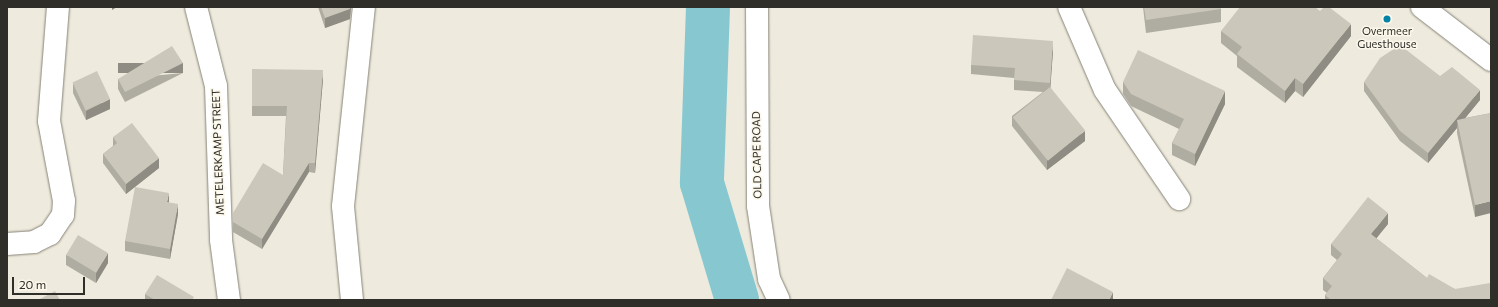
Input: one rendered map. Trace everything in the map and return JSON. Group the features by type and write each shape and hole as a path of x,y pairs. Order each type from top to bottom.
{"street":[{"path":"7,244 39,240 59,226 64,215 64,201 49,121 58,7"},
{"name":"METELERKAMP STREET","path":"196,7 216,86 221,240 228,300"},
{"path":"352,300 343,206 364,7"},
{"name":"OLD CAPE ROAD","path":"757,7 758,206 769,279 779,300"},
{"path":"1069,7 1094,67 1179,199"},
{"path":"1422,7 1491,60"}],"building":[{"path":"321,7 350,7 350,9 325,18"},
{"path":"1144,7 1221,7 1221,9 1146,20"},
{"path":"1240,7 1315,7 1320,11 1324,7 1329,7 1351,24 1303,84 1295,78 1285,91 1237,54 1242,47 1221,31"},
{"path":"973,35 1053,41 1050,83 1014,80 1015,68 971,65"},
{"path":"1400,45 1440,76 1452,67 1480,90 1428,153 1400,131 1364,82 1380,58"},
{"path":"172,46 183,63 125,92 118,79"},
{"path":"1138,50 1225,91 1195,154 1172,143 1184,119 1131,94 1123,82"},
{"path":"252,69 323,70 315,163 309,163 262,239 233,222 233,213 263,163 283,175 287,106 252,106"},
{"path":"97,71 110,99 86,111 73,82"},
{"path":"1050,87 1085,131 1048,161 1013,117"},
{"path":"1491,113 1491,201 1475,205 1457,120"},
{"path":"132,123 159,158 126,184 103,154 117,143 113,137"},
{"path":"135,187 169,193 167,202 178,204 170,249 125,241"},
{"path":"1368,197 1388,213 1371,234 1427,278 1429,274 1455,289 1490,283 1491,300 1331,300 1325,295 1332,286 1323,278 1342,254 1331,244"},
{"path":"78,235 108,253 96,273 66,255"},
{"path":"1067,268 1113,292 1109,300 1051,300"},
{"path":"157,275 194,297 192,300 155,300 145,294"},
{"path":"55,291 60,300 38,300"}],"waterway":[{"path":"708,7 702,183 737,300"}],"place":[{"name":"Overmeer Guesthouse","path":"1387,19"}]}
